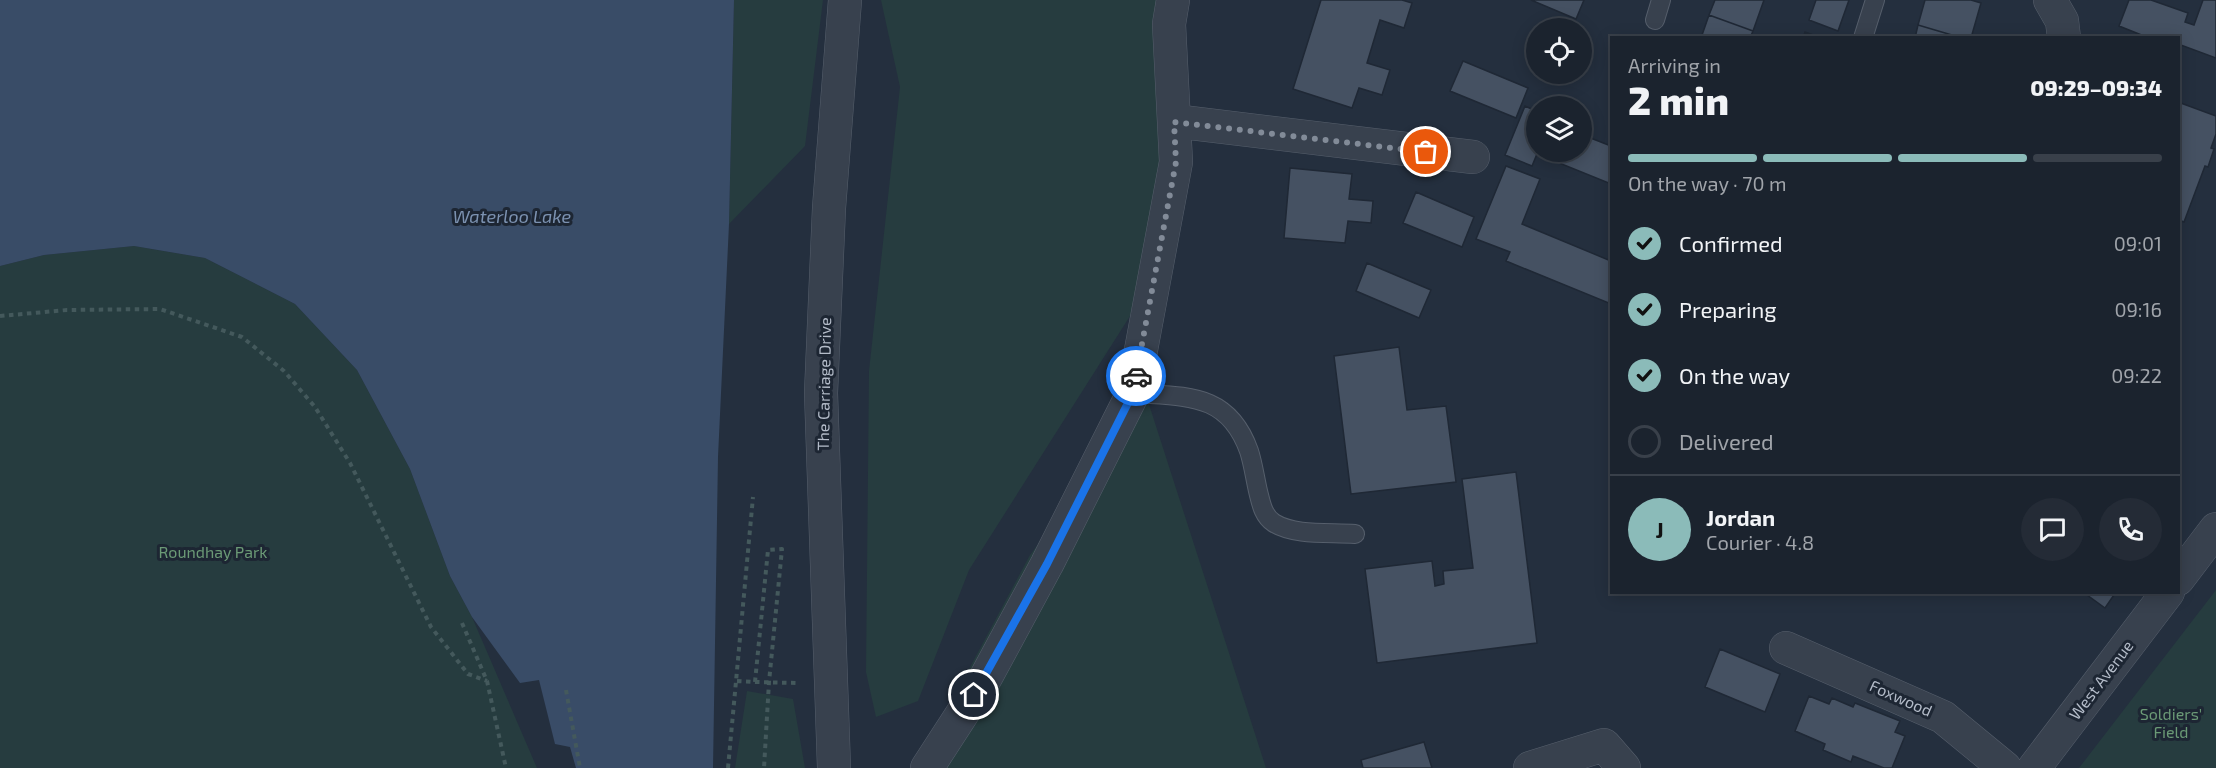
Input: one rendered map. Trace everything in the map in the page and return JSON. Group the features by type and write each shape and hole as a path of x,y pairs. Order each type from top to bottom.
{"street":[{"name":"The Carriage Drive","path":"834,768 821,393 829,208 845,0"},
{"path":"927,768 986,676 1047,564 1133,393 1176,162 1169,24 1173,0"},
{"path":"2050,0 2062,21 2064,36"},
{"path":"1174,122 1473,157"},
{"name":"West Avenue","path":"2180,575 2216,529"},
{"name":"West Avenue","path":"2034,768 2165,594"},
{"name":"Foxwood","path":"1786,648 1943,717 2005,768"},
{"path":"1530,768 1604,745 1624,768"}],"lane":[{"path":"1655,20 1661,0"},
{"path":"1864,36 1875,0"},
{"path":"1133,393 1194,398 1216,405 1231,418 1249,450 1266,516 1291,530 1355,534"}],"path":[{"path":"0,316 67,310 160,309 242,337 284,371 315,407 350,463 431,627 468,674 487,681"},
{"path":"728,768 753,498"},
{"path":"755,682 768,549 782,549 769,682 764,768"},
{"path":"462,623 487,681 506,768"},
{"path":"737,681 831,681"},
{"path":"566,690 580,768"}],"green space":[{"path":"734,0 823,0 805,146 729,224"},
{"path":"881,0 1173,0 1176,162 1130,316 969,570 918,701 876,717 866,672 869,371 900,87"},
{"name":"Roundhay Park","path":"134,246 205,258 295,304 357,370 410,469 450,576 472,617 537,768 0,768 0,266 44,255"},
{"path":"1145,392 1266,768 916,768 1030,555 1097,466"},
{"name":"Soldiers' Field","path":"2216,590 2216,768 2079,768"},
{"path":"747,691 793,699 805,768 735,768"}],"water":[{"name":"Waterloo Lake","path":"0,0 734,0 729,224 718,457 713,768 576,768 570,747 555,744 539,680 520,683 472,617 450,576 410,469 357,370 295,304 205,258 134,246 44,255 0,266"}],"building":[{"path":"1321,0 1402,0 1412,3 1404,28 1380,20 1367,63 1390,70 1382,95 1359,88 1352,108 1293,89"},
{"path":"1531,0 1584,0 1576,18"},
{"path":"1715,0 1764,0 1753,31 1709,15"},
{"path":"1816,0 1849,0 1838,31 1809,20"},
{"path":"1925,0 1971,0 1981,3 1972,36 1955,36 1918,25"},
{"path":"2129,0 2151,0 2188,13 2185,22 2194,25 2203,0 2216,0 2216,58 2180,45 2180,36 2144,36 2119,26"},
{"path":"1709,15 1753,31 1751,36 1702,36"},
{"path":"1918,25 1955,36 1915,36"},
{"path":"1805,32 1816,36 1804,36"},
{"path":"1463,61 1528,88 1516,118 1450,91"},
{"path":"2180,103 2216,116 2216,134 2211,148 2214,149 2208,167 2205,166 2184,222 2180,220"},
{"path":"1525,106 1526,162 1534,162 1532,166 1505,155"},
{"path":"1592,139 1610,146 1610,184 1557,162 1592,162"},
{"path":"1506,166 1540,179 1522,224 1610,261 1610,304 1506,261 1510,252 1476,239"},
{"path":"1290,168 1352,174 1349,199 1373,201 1371,223 1348,221 1345,243 1284,238"},
{"path":"1416,192 1474,217 1462,247 1403,223"},
{"path":"1367,263 1431,290 1419,318 1356,291"},
{"path":"1399,347 1407,410 1446,406 1456,482 1351,494 1334,356"},
{"path":"1516,472 1537,643 1377,663 1365,569 1432,561 1435,586 1444,584 1443,571 1473,568 1462,479"},
{"path":"2086,594 2115,594 2105,608"},
{"path":"1720,649 1780,674 1765,712 1705,687"},
{"path":"1809,696 1829,704 1832,698 1853,707 1855,703 1900,721 1895,732 1905,736 1892,768 1884,768 1853,756 1851,762 1823,750 1825,744 1795,731"},
{"path":"1424,742 1432,768 1363,768 1361,760"}],"way so far":[{"path":"1136,376 1176,162 1174,122 1426,152"}],"route":[{"path":"974,695 1047,564 1133,393 1136,376"}]}
